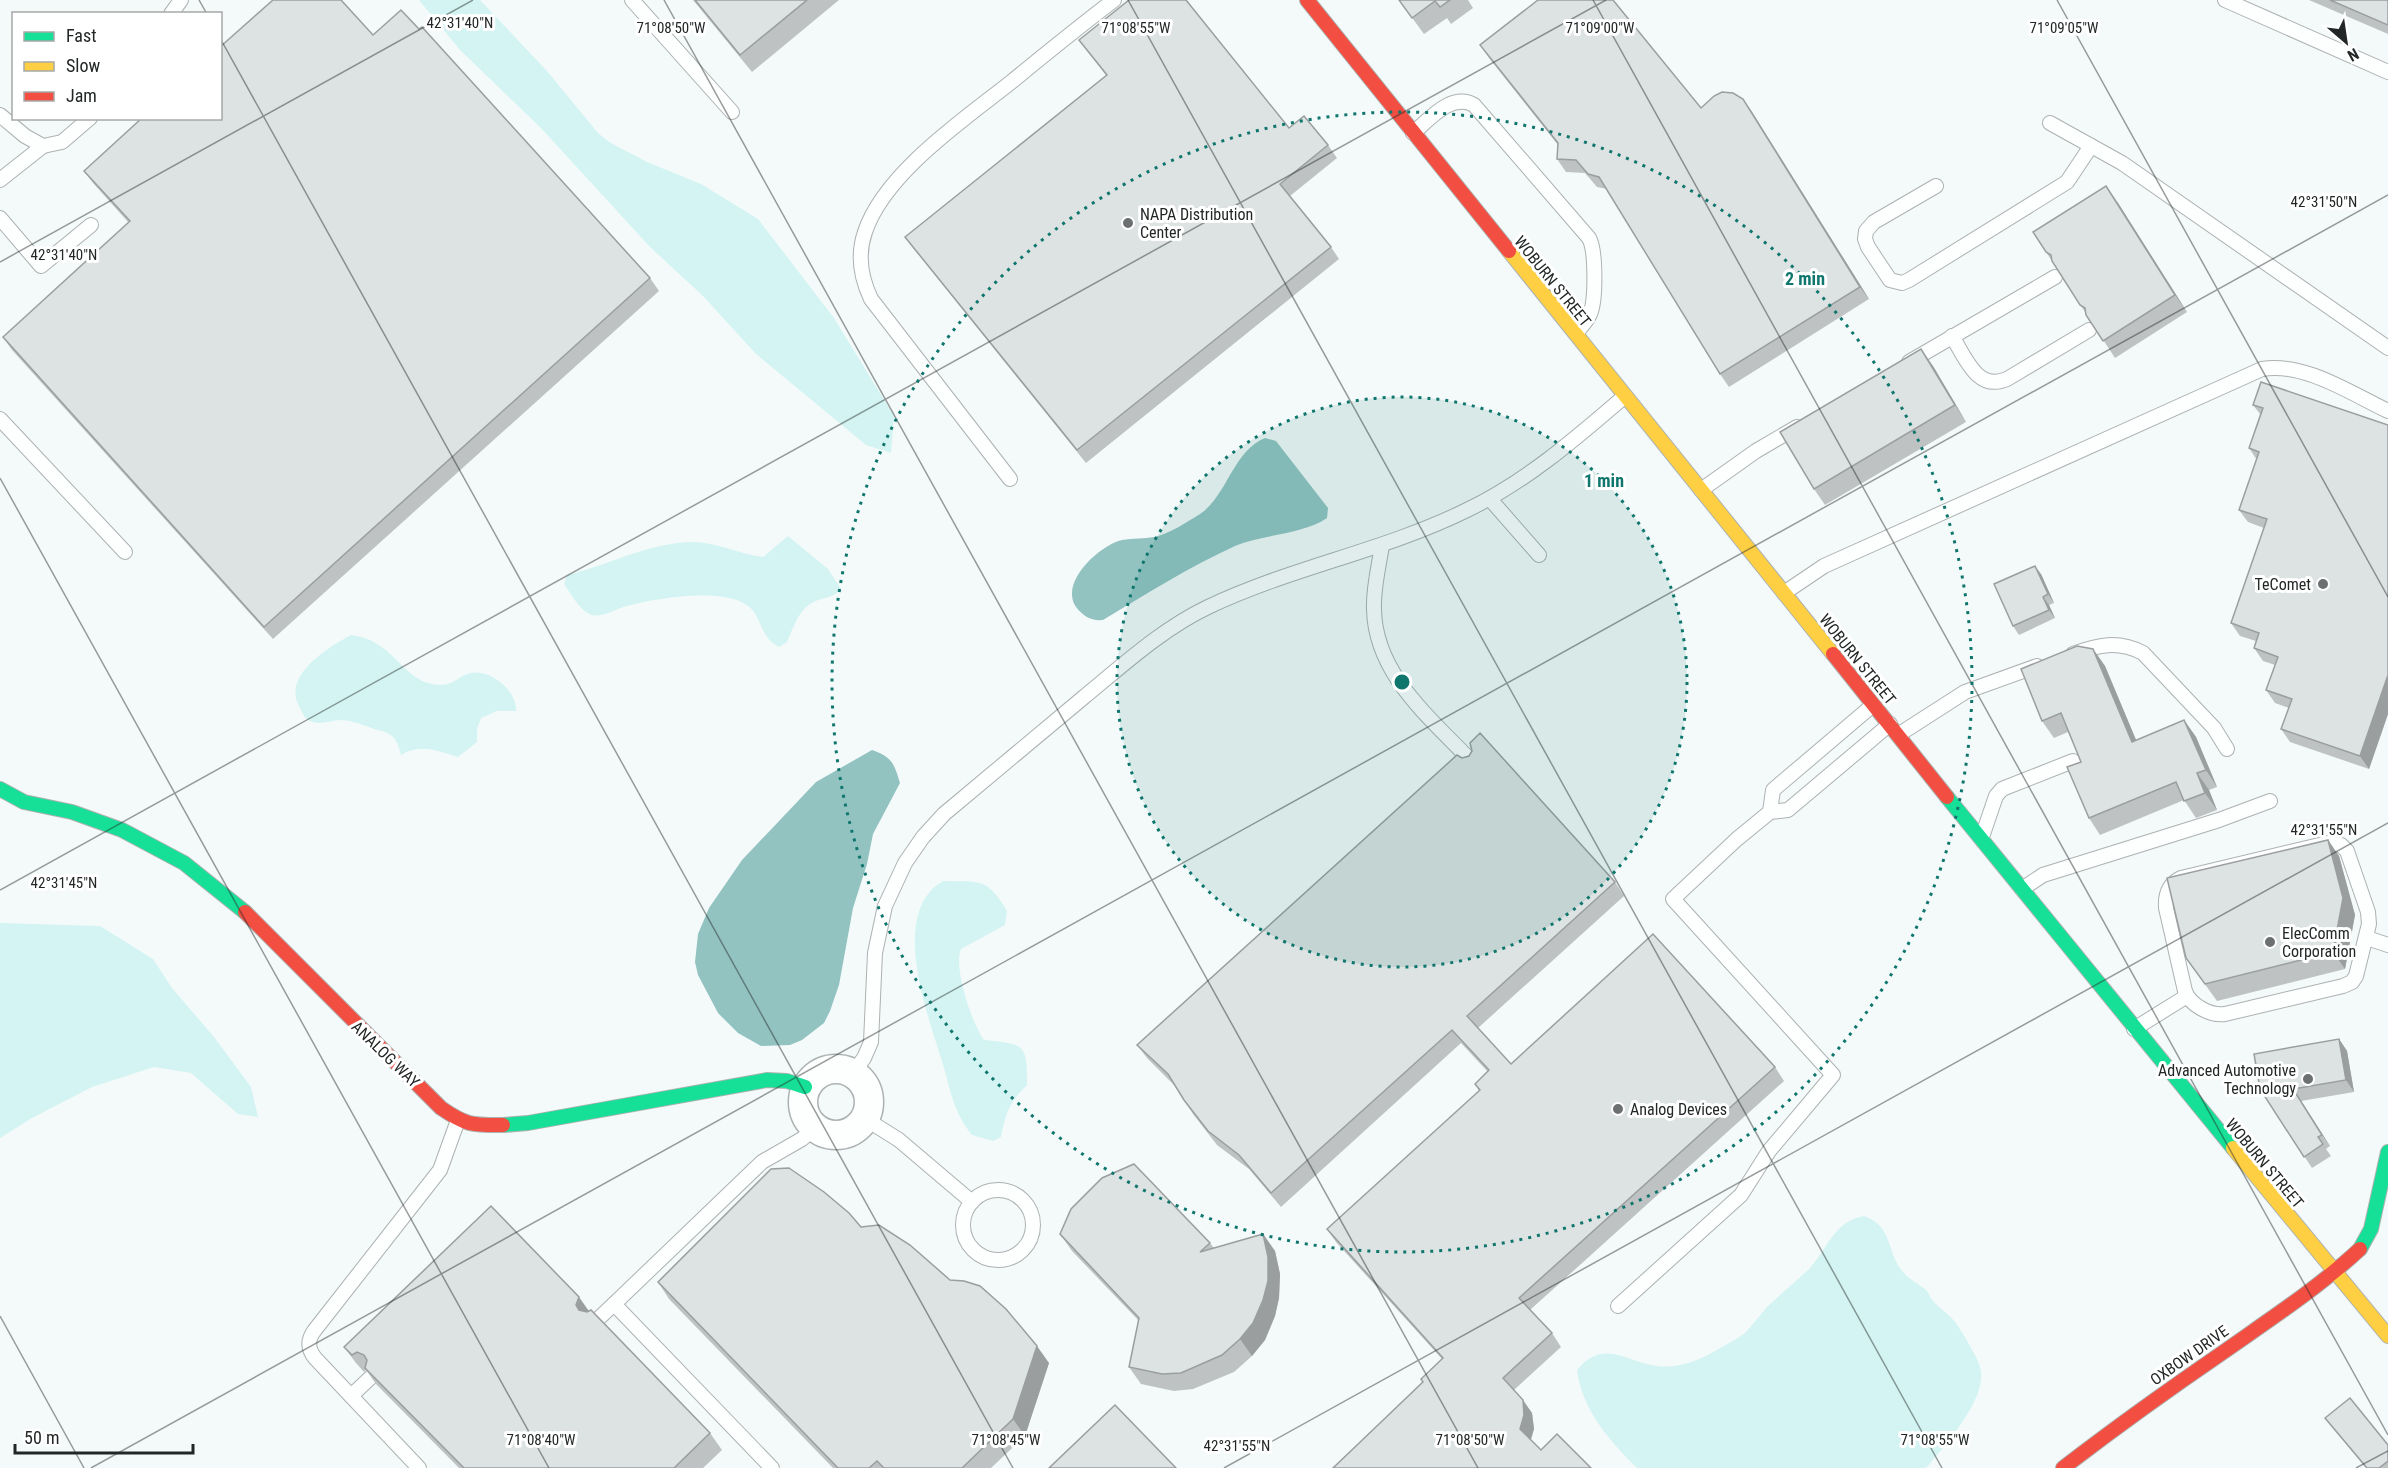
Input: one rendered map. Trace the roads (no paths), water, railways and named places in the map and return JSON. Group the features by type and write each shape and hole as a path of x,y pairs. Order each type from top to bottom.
{"street":[{"name":"WOBURN STREET","path":"1307,0 2134,1029 2388,1336"},
{"name":"ANALOG WAY","path":"8,799 72,812 122,831 150,844 200,875 252,918 326,995 441,1108 470,1125 483,1127 528,1123 768,1080 788,1081 805,1087"},
{"path":"836,1069 853,1073 864,1083 869,1096 864,1118 854,1129 838,1134 830,1134 815,1128 809,1122 803,1107 802,1096 805,1087 816,1075 826,1071 836,1069"},
{"name":"OXBOW DRIVE","path":"2062,1468 2138,1411 2303,1296 2356,1254 2367,1238 2388,1152"}],"lane":[{"path":"632,0 732,112"},
{"path":"1010,478 871,299 862,273 861,247 864,233 882,199 931,146 1114,0"},
{"path":"2225,0 2388,72"},
{"path":"1413,133 1452,103 1461,101 1474,105 1589,238 1593,249 1593,304 1589,316 1574,335"},
{"path":"0,115 25,136 43,146"},
{"path":"0,180 43,146 62,142 88,120"},
{"path":"2050,123 2122,164 2388,348"},
{"path":"1936,186 1874,222 1866,231 1865,239 1868,247 1890,280 1898,283 1906,282 2067,182 2091,146"},
{"path":"0,218 40,266 91,225"},
{"path":"1901,367 2055,277"},
{"path":"1952,336 1976,374 1983,380 1993,382 2007,379 2089,330"},
{"path":"1784,593 1824,566 2262,369 2275,367 2302,372 2388,411"},
{"path":"853,1073 864,1059 871,1042 874,953 885,906 905,863 923,837 944,814 1136,654 1184,620 1208,607 1260,586 1382,545 1456,516 1490,499 1551,459 1625,396"},
{"path":"0,419 125,552"},
{"path":"1701,490 1756,451 1808,421"},
{"path":"1490,499 1539,555"},
{"path":"1382,545 1374,593 1374,611 1377,638 1383,655 1405,691 1473,763"},
{"path":"1618,1306 1741,1195 1769,1151 1833,1075 1673,899 1737,839 1770,812 1788,810 1894,730 1965,692 2106,644 2131,647 2143,653 2214,728 2227,749"},
{"path":"1770,812 1773,790 1874,704"},
{"path":"1981,838 1996,796 2002,789 2073,761"},
{"path":"2022,889 2043,875 2219,820 2270,801"},
{"path":"2328,843 2337,843 2347,851 2368,912 2367,938 2356,976 2347,985 2220,1015 2196,1005 2187,996 2165,904 2169,887 2181,878 2328,843"},
{"path":"2367,938 2388,945"},
{"path":"2134,1029 2187,996"},
{"path":"864,1118 899,1140 972,1202"},
{"path":"418,1468 311,1353 309,1344 310,1337 440,1170 458,1120"},
{"path":"597,1320 762,1162 802,1139 815,1128"},
{"path":"993,1191 1006,1192 1024,1201 1030,1210 1033,1224 1030,1240 1024,1249 1010,1258 996,1260 975,1251 967,1240 963,1221 972,1202 978,1196 993,1191"},
{"path":"614,1305 771,1468"},
{"path":"351,1396 370,1378"}],"place":[{"name":"NAPA Distribution Center","path":"1128,223"},
{"name":"TeComet","path":"2323,584"},
{"name":"ElecComm Corporation","path":"2270,942"},
{"name":"Advanced Automotive Technology","path":"2308,1079"},
{"name":"Analog Devices","path":"1618,1109"}]}
